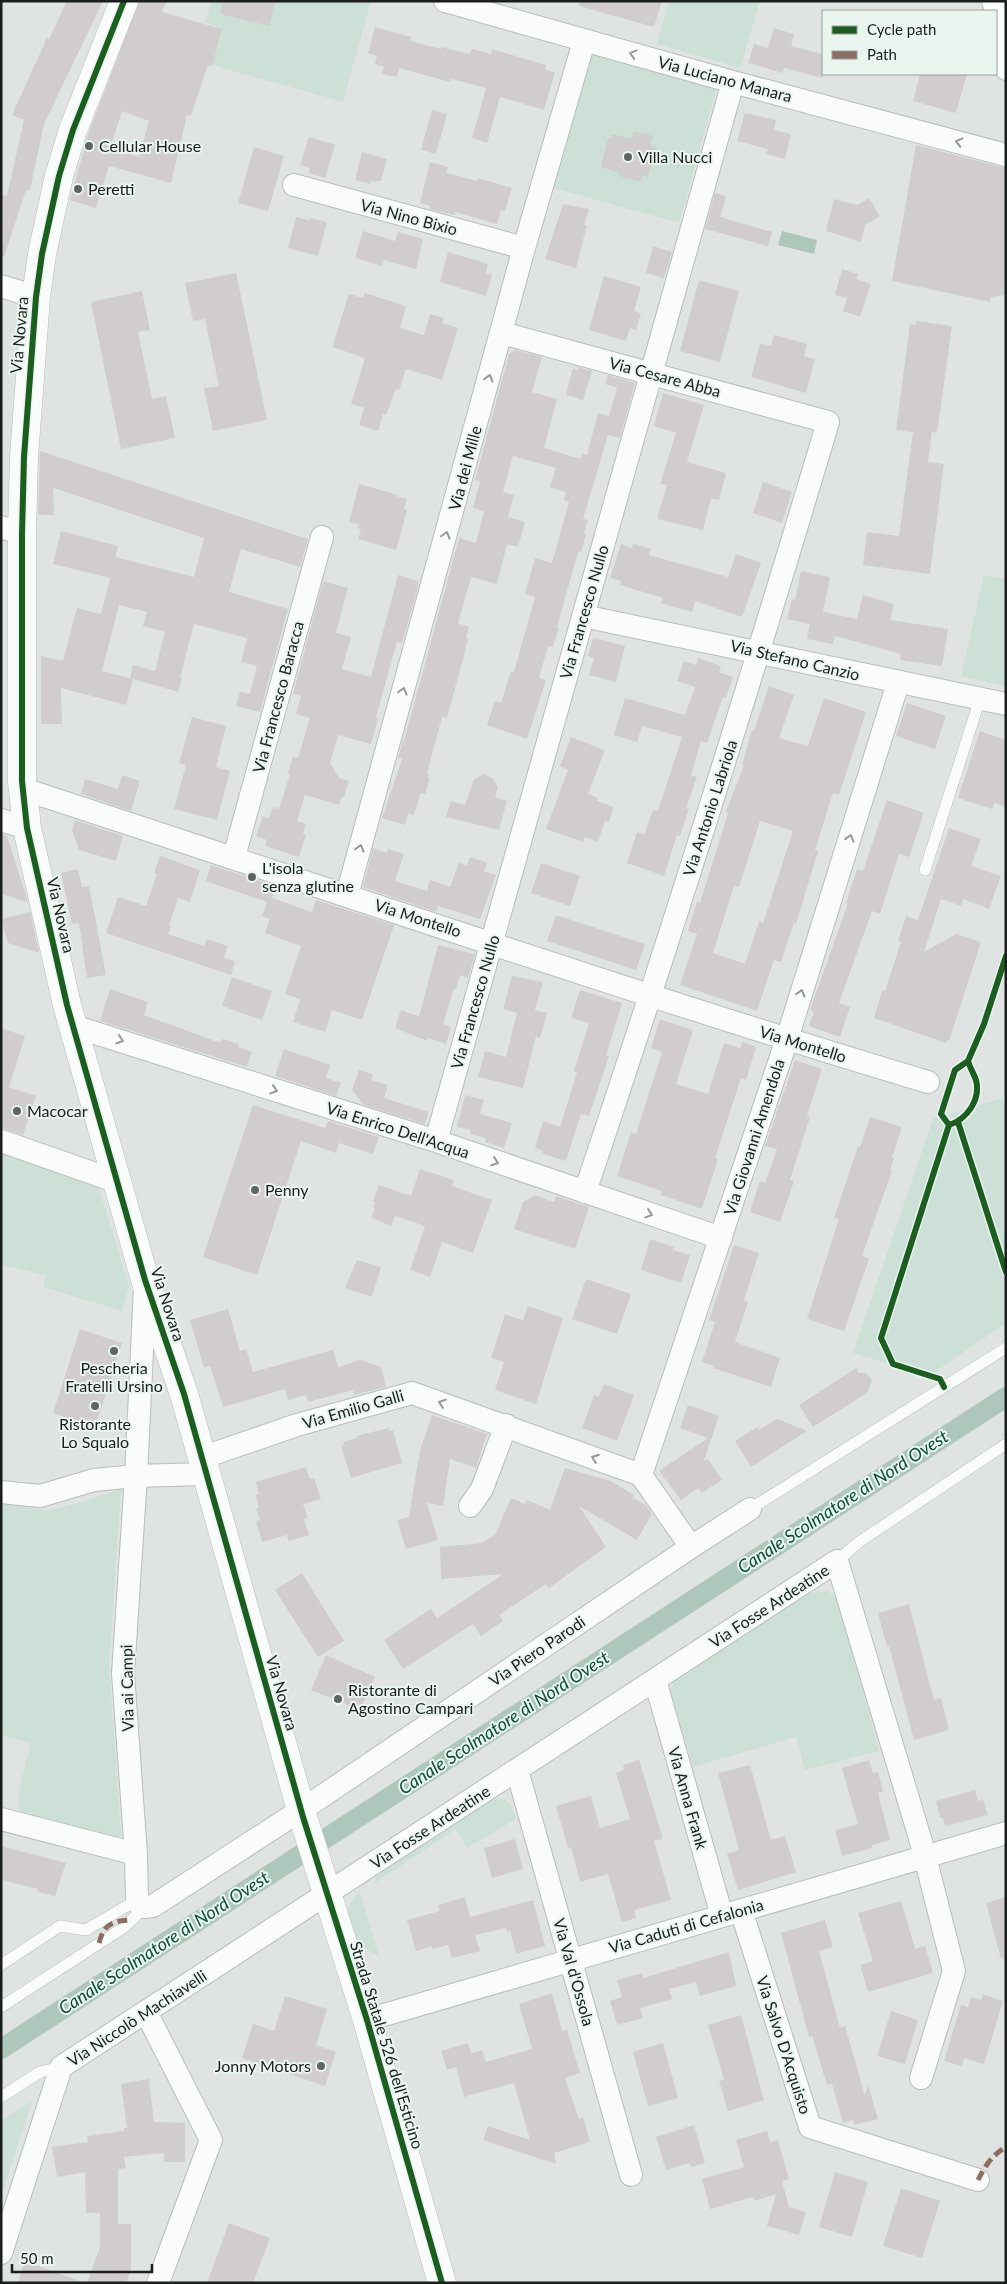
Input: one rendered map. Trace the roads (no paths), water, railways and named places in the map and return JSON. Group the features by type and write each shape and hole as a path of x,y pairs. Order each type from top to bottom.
{"street":[{"name":"Via Novara","path":"124,1 88,87 70,139 59,176 42,254 36,297 24,457 12,531 23,789 27,828 73,1026 145,1280 184,1394 302,1813"},
{"name":"Via Luciano Manara","path":"445,1 733,82 1006,155"},
{"path":"997,14 1004,37 1006,69"},
{"name":"Via dei Mille","path":"347,895 524,248 584,41"},
{"name":"Via Francesco Nullo","path":"436,1142 733,82"},
{"name":"Via Nino Bixio","path":"294,185 524,248"},
{"path":"1,286 36,297"},
{"name":"Via Cesare Abba","path":"502,333 828,422"},
{"name":"Via Antonio Labriola","path":"585,1192 651,997 760,651 828,422"},
{"name":"Via Francesco Baracca","path":"234,857 322,537"},
{"name":"Via Stefano Canzio","path":"583,616 760,651 898,683 1006,704"},
{"name":"Via Giovanni Amendola","path":"641,1474 787,1040 898,683"},
{"name":"Via Montello","path":"23,789 492,942 651,997 928,1082"},
{"path":"1,820 27,828"},
{"name":"Via Enrico Dell'Acqua","path":"73,1026 436,1142 721,1238"},
{"path":"1,1141 118,1182"},
{"name":"Via ai Campi","path":"141,1904 123,1674 136,1476 145,1280"},
{"name":"Via Emilio Galli","path":"1,1492 40,1496 94,1480 203,1466 297,1425 412,1393 641,1474"},
{"path":"470,1506 482,1489 506,1425"},
{"path":"641,1474 690,1547"},
{"name":"Via Piero Parodi","path":"302,1813 690,1547 750,1509"},
{"name":"Via Fosse Ardeatine","path":"324,1888 517,1770 837,1561 925,1856 954,1971 921,2078"},
{"name":"Via Anna Frank","path":"655,1680 732,1913"},
{"name":"Via Val d'Ossola","path":"517,1770 631,2174"},
{"path":"141,1904 153,1906 302,1813"},
{"name":"Strada Statale 526 dell'Esticino","path":"302,1813 366,2020 442,2283"},
{"path":"1,1819 136,1854"},
{"name":"Via Caduti di Cefalonia","path":"366,2020 1006,1832"},
{"name":"Via Niccolò Machiavelli","path":"1,2253 61,2067 146,2012 324,1888"},
{"name":"Via Salvo D'Acquisto","path":"732,1913 810,2127 978,2180"},
{"path":"146,2012 212,2140 158,2283"}],"lane":[{"path":"925,870 980,699"},
{"path":"750,1509 1006,1348"},
{"path":"837,1561 859,1542 1006,1444"},
{"path":"1,1965 60,1926 86,1930 141,1904"},
{"path":"1,2007 123,1928 141,1904"},
{"path":"1,2098 40,2072 61,2067"}],"waterway":[{"name":"Canale Scolmatore di Nord Ovest","path":"1,2049 1006,1397"}],"place":[{"name":"Cellular House","path":"89,146"},
{"name":"Villa Nucci","path":"628,157"},
{"name":"Peretti","path":"78,189"},
{"name":"L'isola senza glutine","path":"252,877"},
{"name":"Macocar","path":"17,1111"},
{"name":"Penny","path":"255,1190"},
{"name":"Pescheria Fratelli Ursino","path":"114,1351"},
{"name":"Ristorante Lo Squalo","path":"95,1406"},
{"name":"Ristorante di Agostino Campari","path":"338,1699"},
{"name":"Jonny Motors","path":"321,2066"}]}
